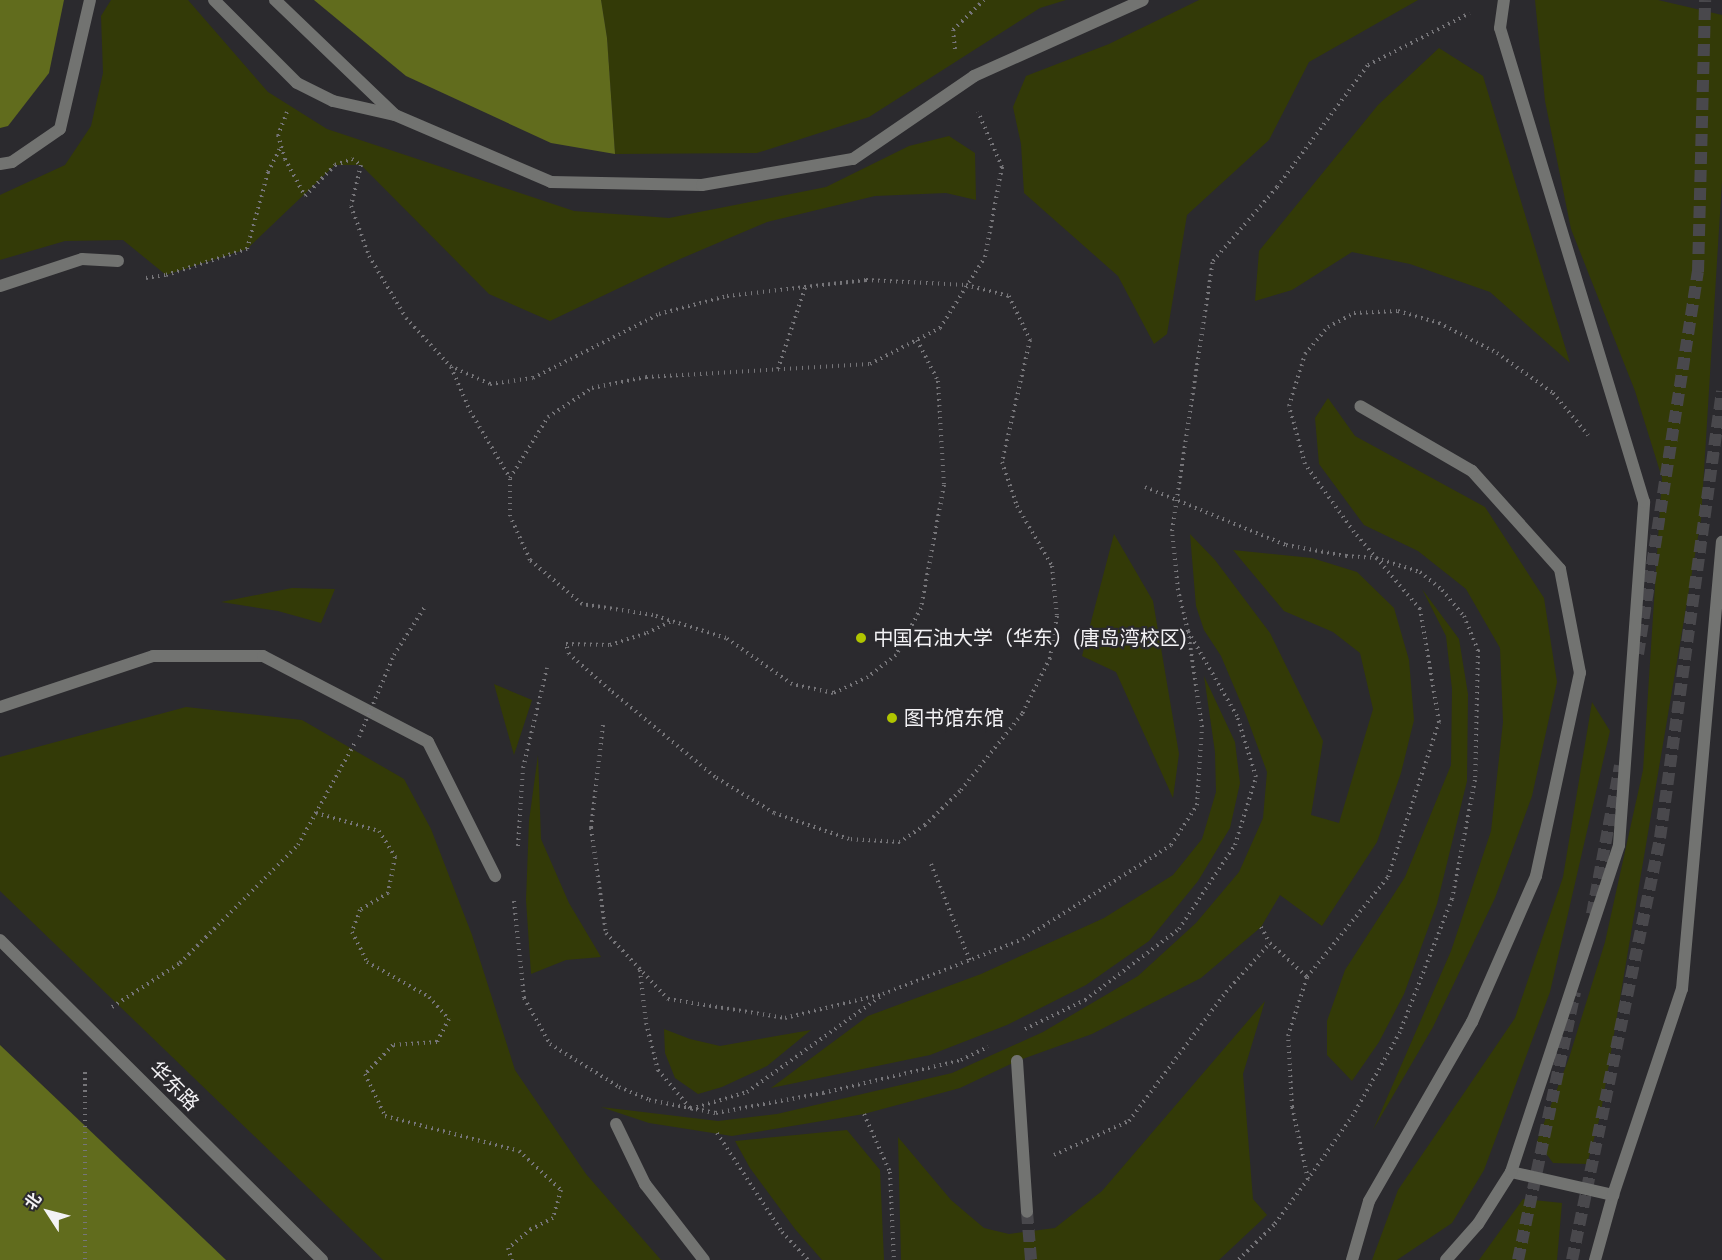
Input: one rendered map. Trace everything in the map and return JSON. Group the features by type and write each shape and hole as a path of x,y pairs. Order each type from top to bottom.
{"street":[{"path":"0,164 12,162 60,129 90,0"},
{"path":"214,0 297,83 333,101 395,115 551,182 702,185 853,159 970,80 1143,0"},
{"path":"274,0 395,115"},
{"path":"1446,1260 1478,1224 1511,1172 1618,845 1644,502 1500,28 1504,0"},
{"path":"0,286 82,259 118,261"},
{"path":"1352,1260 1369,1201 1472,1022 1536,876 1580,673 1560,568 1472,471 1359,406"},
{"path":"1594,1260 1613,1195 1682,988 1722,542"},
{"path":"0,707 153,656 263,656 428,742 495,876"},
{"name":"华东路","path":"0,940 322,1260"},
{"path":"1017,1061 1027,1212"},
{"path":"616,1124 645,1184 704,1260"},
{"path":"1511,1172 1613,1195"}],"path":[{"path":"510,478 548,417 592,388 646,377 870,364 940,328 985,257 1002,167 970,80 955,48 953,30 984,0"},
{"path":"603,725 591,828 606,933 668,999 785,1018 883,994 1023,939 1171,844 1197,805 1198,794 1202,727 1188,631 1178,590 1172,531 1213,261 1277,187 1368,65 1474,11"},
{"path":"297,83 278,135 305,196 335,165 352,159 361,165 351,206 369,256 406,318 450,366 470,411 510,478 510,516 530,560 582,604 653,615 726,638 792,684 833,693 868,677 896,655 921,608 944,485 938,381 917,340"},
{"path":"144,278 166,275 247,249 268,172 281,146"},
{"path":"450,366 490,384 533,378 659,314 727,296 806,285 866,280 966,285 1010,296 1030,340 1002,462 1017,506 1052,566 1057,616 1050,658 1022,714 967,783 925,825 900,842 849,839 774,813 715,777 569,654 566,644 610,645 647,633 672,621"},
{"path":"778,369 806,285"},
{"path":"1308,1179 1292,1107 1288,1036 1307,978 1388,877 1439,722 1420,609 1376,558 1305,464 1289,406 1305,354 1328,327 1354,313 1398,311 1439,323 1497,353 1553,393 1591,438"},
{"path":"1145,488 1286,545 1346,556 1376,558 1420,572 1442,590 1464,616 1478,650 1475,780 1452,899 1400,1032 1353,1115 1308,1179 1274,1225 1238,1260"},
{"path":"85,1260 84,1025 180,963 298,845 358,737 394,655 424,608"},
{"path":"1023,1030 1085,1000 1179,929 1235,845 1256,777 1237,716 1188,631"},
{"path":"517,857 523,768 547,668"},
{"path":"316,813 380,831 395,857 388,893 360,910 352,932 367,962 429,997 449,1019 437,1042 393,1045 365,1074 385,1116 519,1151 561,1190 553,1218 531,1229 508,1248 512,1260"},
{"path":"931,864 970,961"},
{"path":"515,890 524,998 550,1044 618,1087 649,1100 716,1113 823,1093 961,1060 992,1045"},
{"path":"1261,927 1270,943 1307,978"},
{"path":"1024,1169 1129,1121 1226,992 1270,943"},
{"path":"640,969 646,1023 658,1070 692,1109"},
{"path":"692,1109 747,1092 883,994"},
{"path":"864,1114 890,1173 894,1260"},
{"path":"717,1133 782,1233 808,1260"}],"green space":[{"path":"0,0 64,0 49,73 8,126 0,128"},
{"path":"111,0 188,0 268,92 327,129 574,211 669,218 826,187 909,146 949,136 975,153 976,200 946,193 875,196 767,222 680,259 550,321 489,294 361,165 335,165 247,249 166,275 123,240 65,241 0,260 0,195 65,165 91,126 103,73 101,16"},
{"path":"314,0 601,0 607,38 615,154 551,143 406,76"},
{"path":"601,0 1066,0 1040,8 869,117 757,153 615,154 607,38"},
{"path":"1199,0 1418,0 1309,62 1269,140 1187,215 1167,334 1154,344 1118,276 1024,193 1021,144 1013,107 1026,76 1109,44"},
{"path":"1535,0 1658,0 1722,15 1722,181 1701,519 1600,1117 1587,1164 1553,1163 1537,1141 1569,1058 1605,942 1643,770 1662,478 1635,391 1571,229 1545,101"},
{"path":"1439,48 1483,76 1570,363 1490,292 1410,264 1352,252 1292,290 1255,301 1259,251 1378,105"},
{"path":"1328,398 1355,436 1485,507 1544,598 1557,682 1532,796 1495,898 1433,1027 1373,1130 1451,951 1491,831 1503,722 1500,648 1466,589 1418,551 1364,525 1319,464 1315,418"},
{"path":"1114,534 1153,601 1179,754 1173,798 1116,672 1082,656"},
{"path":"1190,534 1215,560 1270,633 1323,741 1311,815 1339,823 1373,709 1360,653 1333,632 1284,611 1233,550 1312,558 1357,572 1394,608 1409,660 1414,720 1401,773 1377,842 1322,926 1280,895 1261,927 1201,978 1092,1034 1017,1061 960,1088 864,1114 732,1136 649,1123 601,1107 718,1121 777,1114 952,1073 1043,1032 1138,976 1196,923 1239,872 1263,818 1267,772 1221,656 1204,630 1196,606"},
{"path":"292,588 335,589 321,623 278,611 221,602"},
{"path":"1422,589 1459,639 1468,694 1467,781 1437,904 1404,994 1379,1042 1352,1081 1327,1055 1327,1021 1345,970 1405,877 1451,765 1452,689 1446,636"},
{"path":"1204,676 1235,742 1240,783 1230,828 1198,881 1149,941 1086,985 1007,1025 930,1055 771,1088 868,1016 981,974 1104,918 1173,875 1202,839 1216,792 1215,752"},
{"path":"494,684 532,700 514,755"},
{"path":"1592,702 1610,731 1550,992 1484,1170 1452,1223 1397,1260 1372,1260 1398,1190 1515,1018 1563,877"},
{"path":"186,707 302,720 404,779 431,829 472,935 515,1070 586,1174 661,1260 383,1260 0,891 0,757"},
{"path":"538,755 541,839 569,903 601,957 566,960 531,974 526,900 529,821"},
{"path":"1265,1001 1243,1074 1253,1199 1267,1215 1219,1260 901,1260 898,1137 951,1200 984,1228 1009,1234 1055,1228 1102,1191"},
{"path":"664,1029 690,1039 720,1046 811,1030 767,1066 722,1087 698,1094 675,1078 665,1053"},
{"path":"0,1045 226,1260 0,1260"},
{"path":"847,1130 880,1170 884,1260 822,1260 795,1229 750,1168 735,1141"},
{"path":"1523,1199 1562,1203 1557,1260 1479,1260"}],"tunnel":[{"path":"1638,654 1698,272 1705,0"},
{"path":"1572,1260 1660,838 1722,391"},
{"path":"1592,914 1620,766"},
{"path":"1518,1260 1575,992"},
{"path":"1027,1212 1031,1260"}],"place":[{"name":"中国石油大学（华东）(唐岛湾校区)","path":"861,638"},
{"name":"图书馆东馆","path":"892,718"}]}
